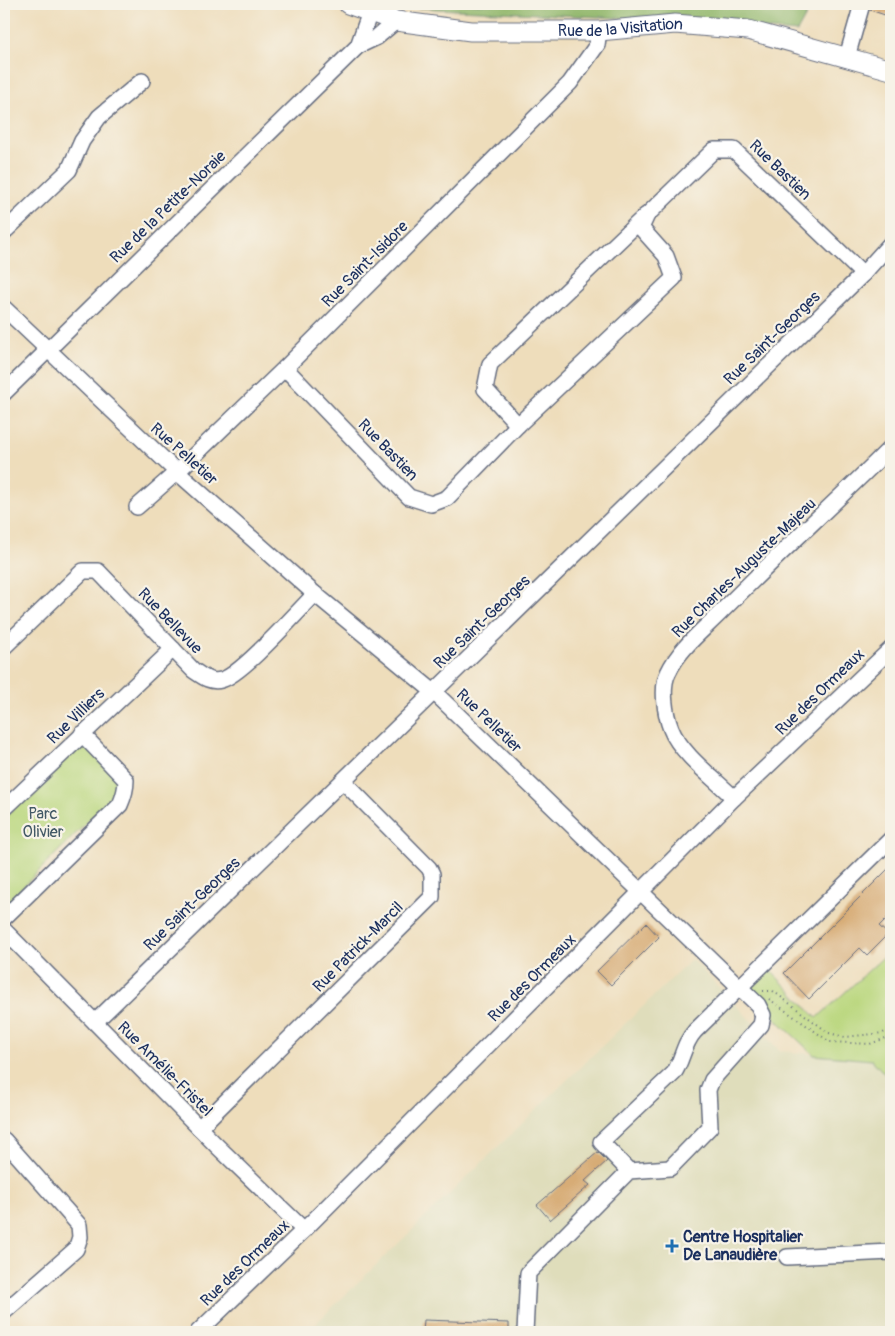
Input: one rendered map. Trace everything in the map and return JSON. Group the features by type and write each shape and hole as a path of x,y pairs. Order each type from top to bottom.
{"main road":[{"name":"Rue de la Visitation","path":"348,4 396,21 471,31 599,31 675,24 748,30 891,70"}],"street":[{"path":"846,57 862,4"},
{"name":"Rue de la Petite-Noraie","path":"358,46 370,12"},
{"name":"Rue de la Petite-Noraie","path":"4,393 358,46 378,37 396,21"},
{"name":"Rue Saint-Isidore","path":"137,507 285,368 570,83 597,45 599,31"},
{"path":"4,232 69,170 82,141 100,117 142,81"},
{"name":"Rue Bastien","path":"518,426 485,389 490,364 714,150 734,150 863,274"},
{"name":"Rue Bastien","path":"285,368 409,497 431,504 447,498 518,426 674,278 666,256 641,228 647,215"},
{"name":"Rue Saint-Georges","path":"95,1022 435,693 863,274 891,243"},
{"name":"Rue Pelletier","path":"4,308 176,472 315,594 435,693 642,893 742,986 758,1005 763,1015 761,1025 712,1080 708,1090 710,1127 670,1168 630,1171"},
{"name":"Rue Charles-Auguste-Majeau","path":"734,798 682,747 671,729 665,699 667,674 679,656 752,580 830,508 891,447"},
{"name":"Rue Bellevue","path":"4,647 83,571 98,571 173,650 204,678 212,681 222,680 241,668 315,594"},
{"name":"Rue des Ormeaux","path":"198,1332 304,1230 642,893 734,798 891,649"},
{"name":"Rue Villiers","path":"4,809 173,650"},
{"path":"4,918 120,805 124,798 126,780 82,734"},
{"name":"Rue Patrick-Marcil","path":"199,1128 432,897 432,874 429,868 343,782"},
{"path":"525,1332 528,1273 630,1171 601,1142 674,1073 681,1061 688,1038 891,839"},
{"name":"Rue Amélie-Fristel","path":"4,930 199,1128 304,1230"},
{"path":"4,1140 79,1225 80,1237 76,1249 4,1312"},
{"path":"787,1257 891,1252"}],"path":[{"path":"891,1028 883,1033 845,1037 829,1033 773,990 757,992 782,1006 830,1042 870,1044 891,1036"}],"shaded area":[{"path":"692,959 780,1051 872,1060 891,1081 891,1332 307,1332"}],"green space":[{"path":"391,4 835,4 808,12 797,32 620,18 397,7"},
{"name":"Parc Olivier","path":"81,741 125,784 4,906 4,818"},
{"path":"891,950 891,1081 872,1060 814,1055 741,986 764,964 817,1018"}],"building":[{"path":"871,4 891,4 891,17 870,10"},
{"path":"891,866 891,914 879,926 888,934 867,955 860,948 809,999 784,973"},
{"path":"646,923 659,937 611,985 597,971"},
{"path":"598,1152 607,1161 585,1181 590,1185 550,1220 537,1205"},
{"path":"424,1320 509,1323 509,1332 423,1332"}],"place":[{"name":"Centre Hospitalier De Lanaudière","path":"672,1246"}]}
